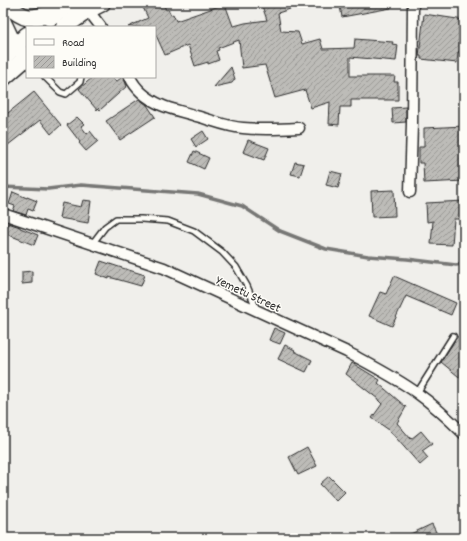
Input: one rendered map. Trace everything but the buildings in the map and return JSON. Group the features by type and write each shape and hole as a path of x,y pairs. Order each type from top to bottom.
{"highway":[{"path":"5,3 15,12 31,18 77,13"},
{"path":"40,26 77,13"},
{"path":"3,78 17,53"}],"main road":[{"path":"3,20 17,53"}],"street":[{"path":"410,192 413,3"},
{"path":"77,13 99,26"},
{"path":"130,78 133,84 142,93 162,105 220,124 243,128 298,128"},
{"name":"Yemetu Street","path":"3,214 164,268 347,352 375,367 417,393 447,417 464,434"}],"lane":[{"path":"46,78 60,92 66,94 80,82 81,78"},
{"path":"92,244 105,227 116,219 168,221 194,231 222,252 236,266 247,286 257,311"},
{"path":"417,393 453,336"}],"waterway":[{"path":"3,187 48,189 81,185 198,194 242,206 280,231 326,249 368,256 456,265 464,264"}]}
